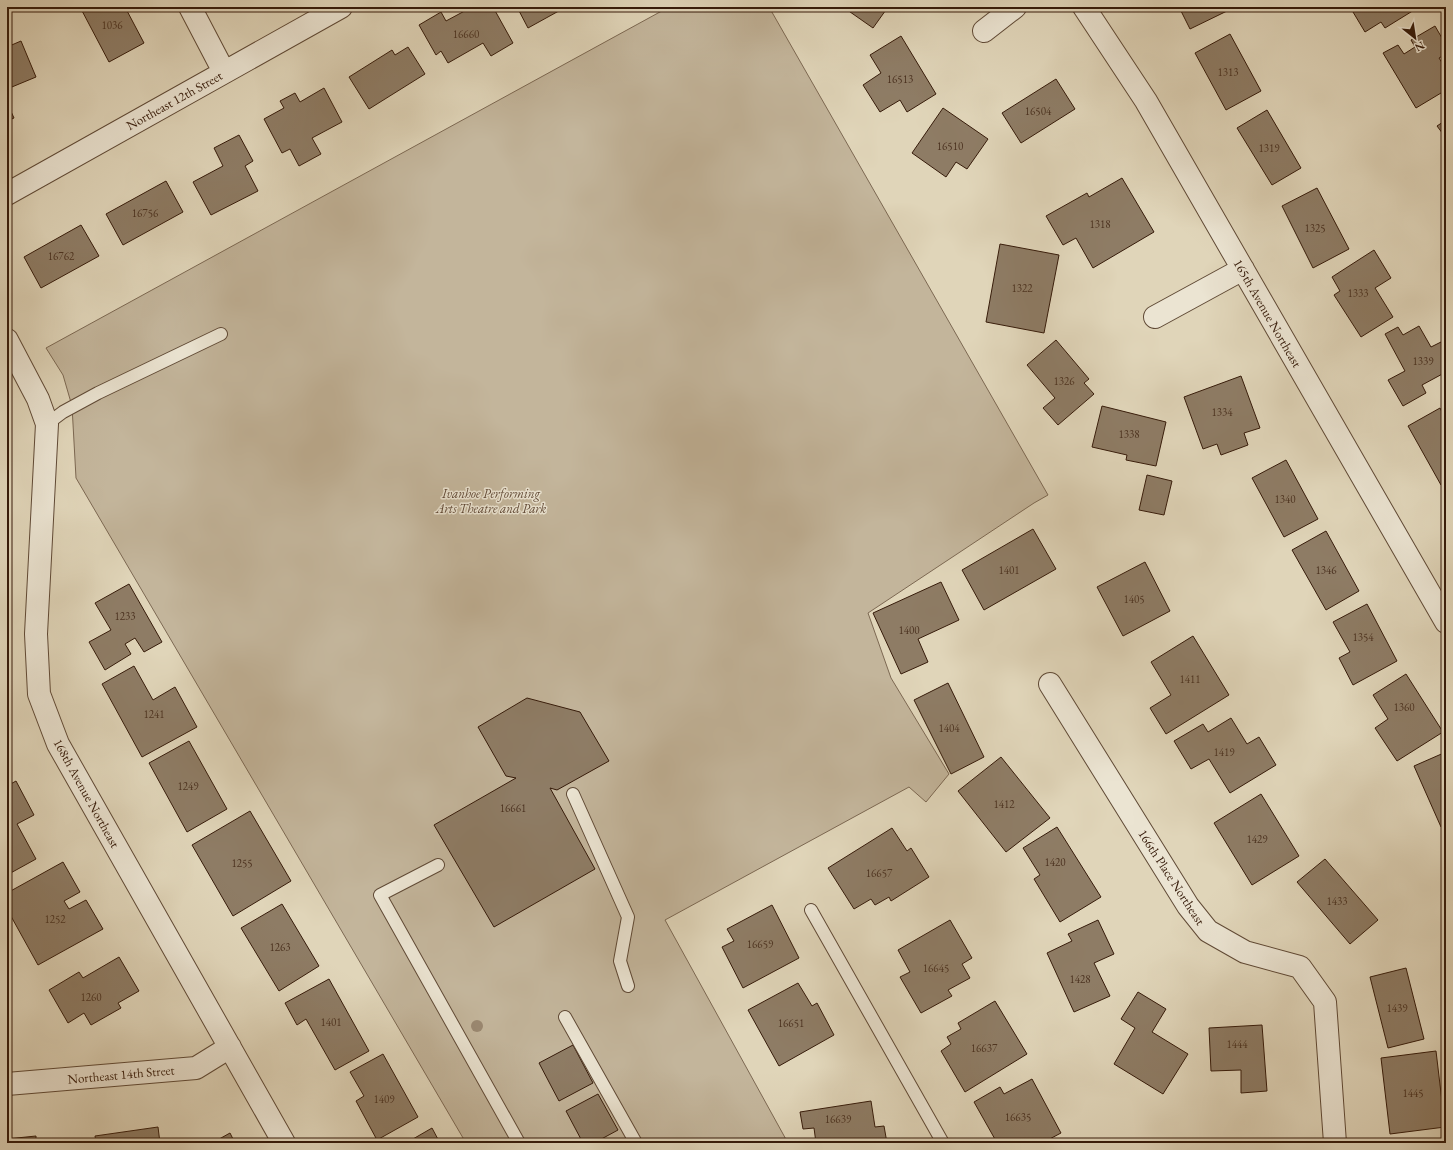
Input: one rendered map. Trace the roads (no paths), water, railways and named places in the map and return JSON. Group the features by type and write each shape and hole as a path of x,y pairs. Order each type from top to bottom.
{"street":[{"path":"190,7 224,72"},
{"name":"Northeast 12th Street","path":"7,194 341,7"},
{"path":"984,31 1015,7"},
{"name":"165th Avenue Northeast","path":"1084,7 1146,101 1446,622"},
{"path":"1154,318 1242,269"},
{"name":"168th Avenue Northeast","path":"7,340 38,399 47,424 36,634 39,694 58,744 284,1143"},
{"name":"166th Place Northeast","path":"1050,684 1188,906 1208,931 1245,952 1300,967 1325,1002 1335,1143"},
{"name":"Northeast 14th Street","path":"7,1084 196,1068 230,1047"}],"lane":[{"path":"47,424 64,412 98,393 221,334"},
{"path":"574,794 628,917 620,961 628,986"},
{"path":"438,865 380,896 519,1143"},
{"path":"811,910 943,1143"},
{"path":"565,1017 636,1143"}],"park label":[{"name":"Ivanhoe Performing Arts Theatre and Park","path":"491,500"}]}
